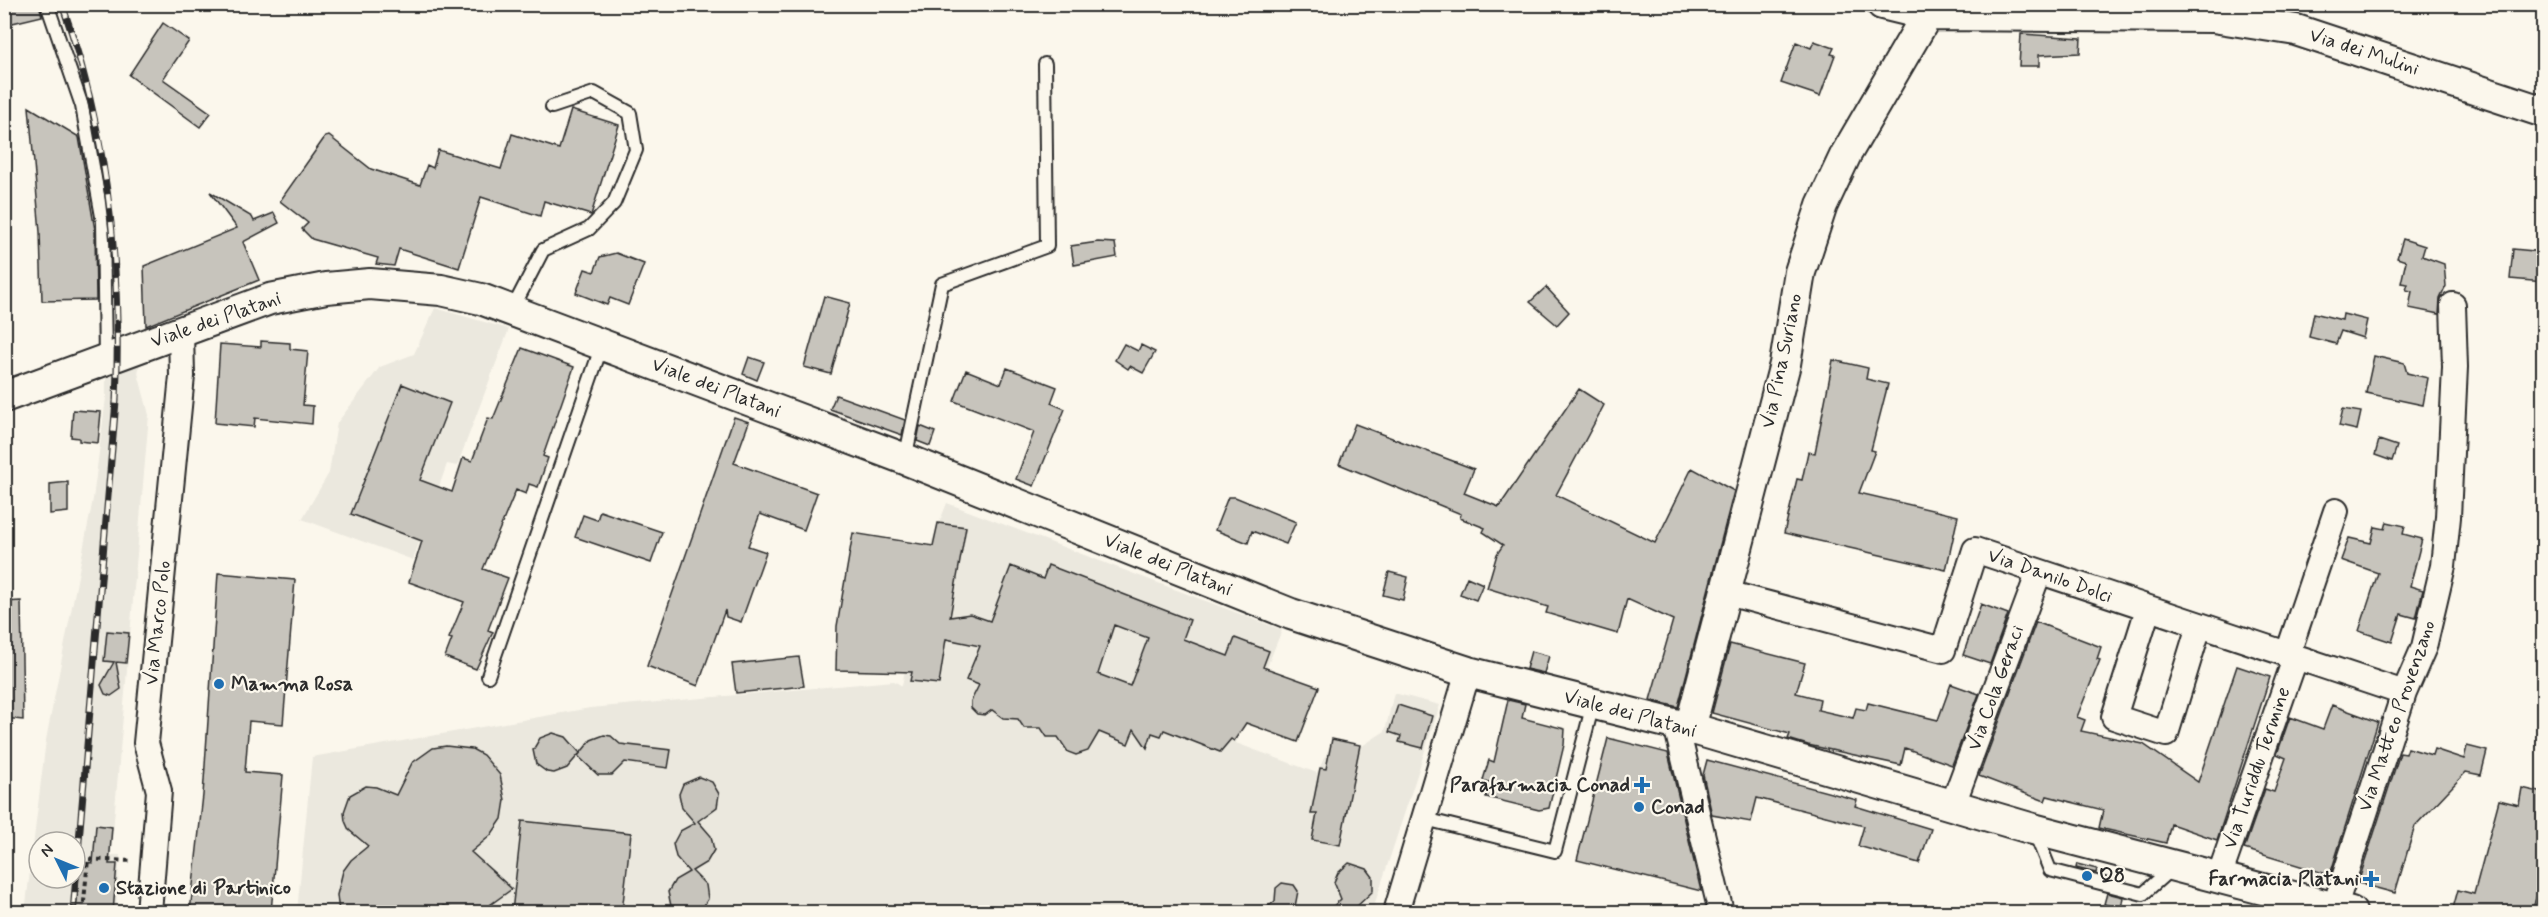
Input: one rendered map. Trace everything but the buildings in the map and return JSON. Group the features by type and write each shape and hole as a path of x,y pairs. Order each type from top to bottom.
{"street":[{"name":"Via dei Mulini","path":"1882,4 1927,15 2223,18 2296,30 2544,112"},
{"name":"Via Pina Suriano","path":"1683,727 1727,592 1785,364 1800,272 1822,205 1846,154 1927,15"},
{"name":"Viale dei Platani","path":"4,397 270,299 326,288 370,284 441,290 481,299 512,310 905,459 1291,614 1468,672 1683,727 2033,829 2342,911"},
{"name":"Via Matteo Provenzano","path":"2342,911 2404,693 2424,647 2443,566 2448,517 2455,367 2453,305"},
{"name":"Via Marco Polo","path":"149,912 159,791 146,743 182,376 181,331"},
{"name":"Via Turiddu Termine","path":"2219,877 2336,511"},
{"name":"Via Danilo Dolci","path":"1727,592 1943,650 1974,550 2404,693"},
{"name":"Via Cola Geraci","path":"1953,804 2039,572"},
{"path":"2148,609 2114,717 2166,734 2199,626"},
{"path":"1396,912 1468,672"},
{"path":"1683,727 1721,912"}],"lane":[{"path":"47,4 82,106 103,222 105,361"},
{"path":"905,459 942,284 1047,246 1045,64"},
{"path":"512,310 543,250 589,230 614,203 636,150 630,113 594,93 552,107"},
{"path":"488,676 602,345"},
{"path":"1425,819 1555,851 1593,704"}],"path":[{"path":"83,912 88,859 153,862"}],"shaded area":[{"path":"435,308 509,329 457,466 447,464 413,560 302,519 329,473 337,423 380,367 414,354"},
{"path":"140,364 138,373 149,415 111,855 120,855 116,912 25,912 28,890 87,890 87,830 35,830 46,740 93,499 106,398 106,373"},
{"path":"947,503 1282,630 1236,743 1317,773 1332,742 1359,748 1385,731 1394,693 1440,705 1372,912 297,912 312,757 590,708 894,681 902,686 926,556"}],"railway":[{"path":"62,4 91,101 101,150 114,250 117,300 116,401 73,912"}],"place":[{"name":"Mamma Rosa","path":"219,684"},
{"name":"Parafarmacia Conad","path":"1642,785"},
{"name":"Conad","path":"1639,807"},
{"name":"Q8","path":"2087,876"},
{"name":"Farmacia Platani","path":"2371,879"},
{"name":"Stazione di Partinico","path":"104,888"}]}
